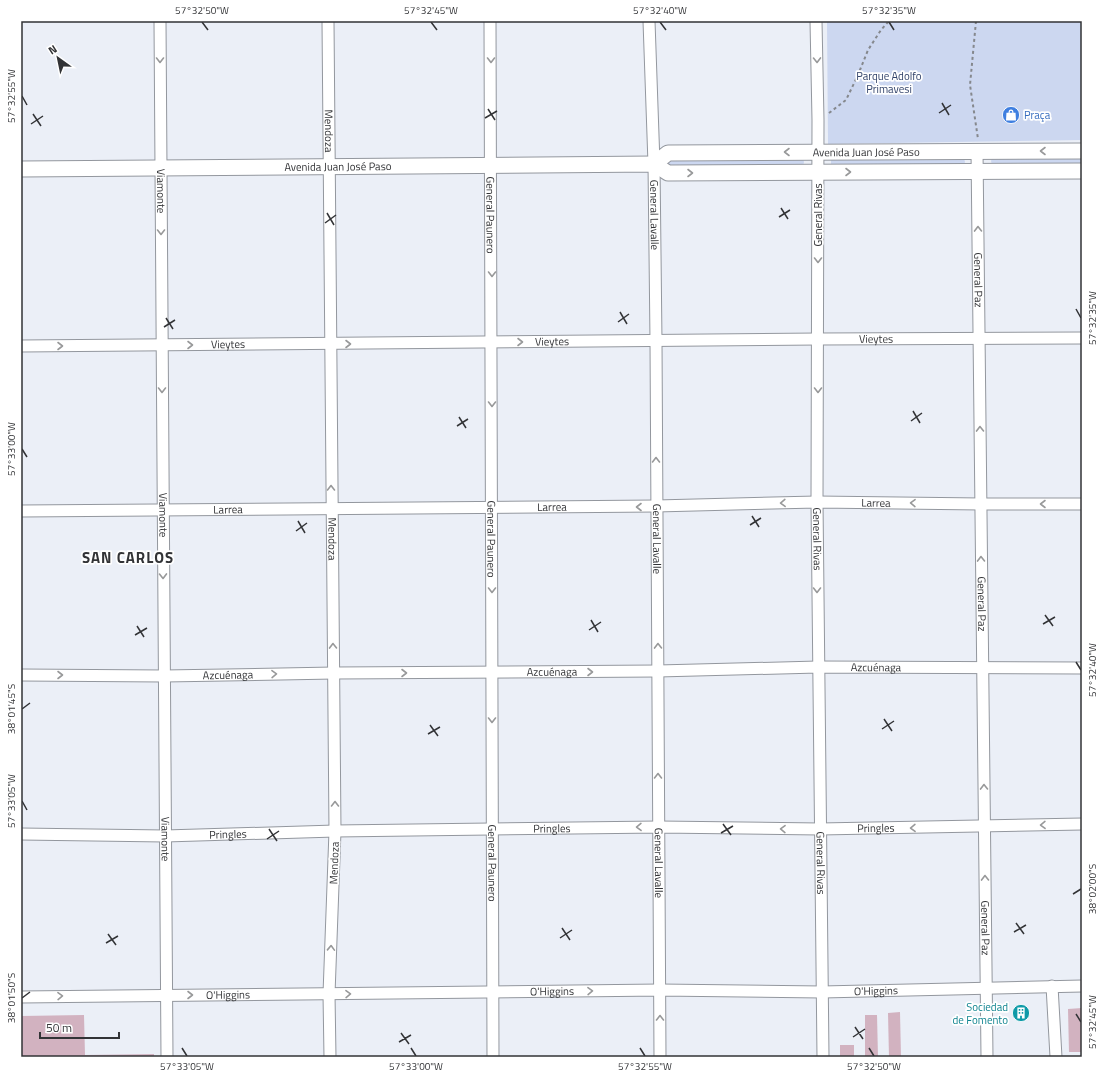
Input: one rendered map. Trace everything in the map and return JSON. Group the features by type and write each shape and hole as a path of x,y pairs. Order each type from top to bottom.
{"main road":[{"name":"Avenida Juan José Paso","path":"654,164 668,153 1082,151"},
{"name":"Avenida Juan José Paso","path":"21,169 654,164 668,173 1082,171"}],"street":[{"name":"Viamonte","path":"160,21 162,510 167,1057"},
{"name":"Mendoza","path":"328,21 331,508 335,831 329,994 330,1057"},
{"name":"General Paunero","path":"490,21 492,165 493,1057"},
{"name":"General Lavalle","path":"649,21 654,164 656,342 660,1057"},
{"name":"General Rivas","path":"816,21 818,120 818,667 823,1057"},
{"name":"General Paz","path":"977,151 987,1057"},
{"name":"Vieytes","path":"21,346 1082,338"},
{"name":"Larrea","path":"21,511 492,508 817,502 1082,504"},
{"name":"Azcuénaga","path":"21,675 164,676 334,673 658,671 818,667 1082,668"},
{"name":"Pringles","path":"21,834 165,836 335,831 659,827 820,829 1082,824"},
{"path":"1052,986 1056,1057"},
{"name":"O'Higgins","path":"21,997 660,990 822,992 1082,986"}],"path":[{"path":"818,120 846,100 868,50 881,30 889,21"},
{"path":"976,21 970,85 978,137 977,151"}],"green space":[{"name":"Parque Adolfo Primavesi","path":"827,21 1082,21 1082,140 828,144"},
{"path":"1082,156 1082,166 992,165 991,161 992,158"},
{"path":"964,158 964,165 831,165 831,159"},
{"path":"803,159 803,166 668,168 664,160"}],"building":[{"path":"1082,1008 1082,1052 1069,1052 1068,1009"},
{"path":"900,1012 901,1057 889,1057 888,1013"},
{"path":"84,1015 85,1055 154,1054 154,1057 21,1057 21,1016"},
{"path":"865,1015 877,1015 878,1057 865,1057"},
{"path":"840,1045 854,1045 854,1057 840,1057"}],"place":[{"name":"Praça","path":"1011,115"},
{"name":"Sociedad de Fomento","path":"1021,1013"}],"district":[{"name":"SAN CARLOS","path":"128,557"}]}
